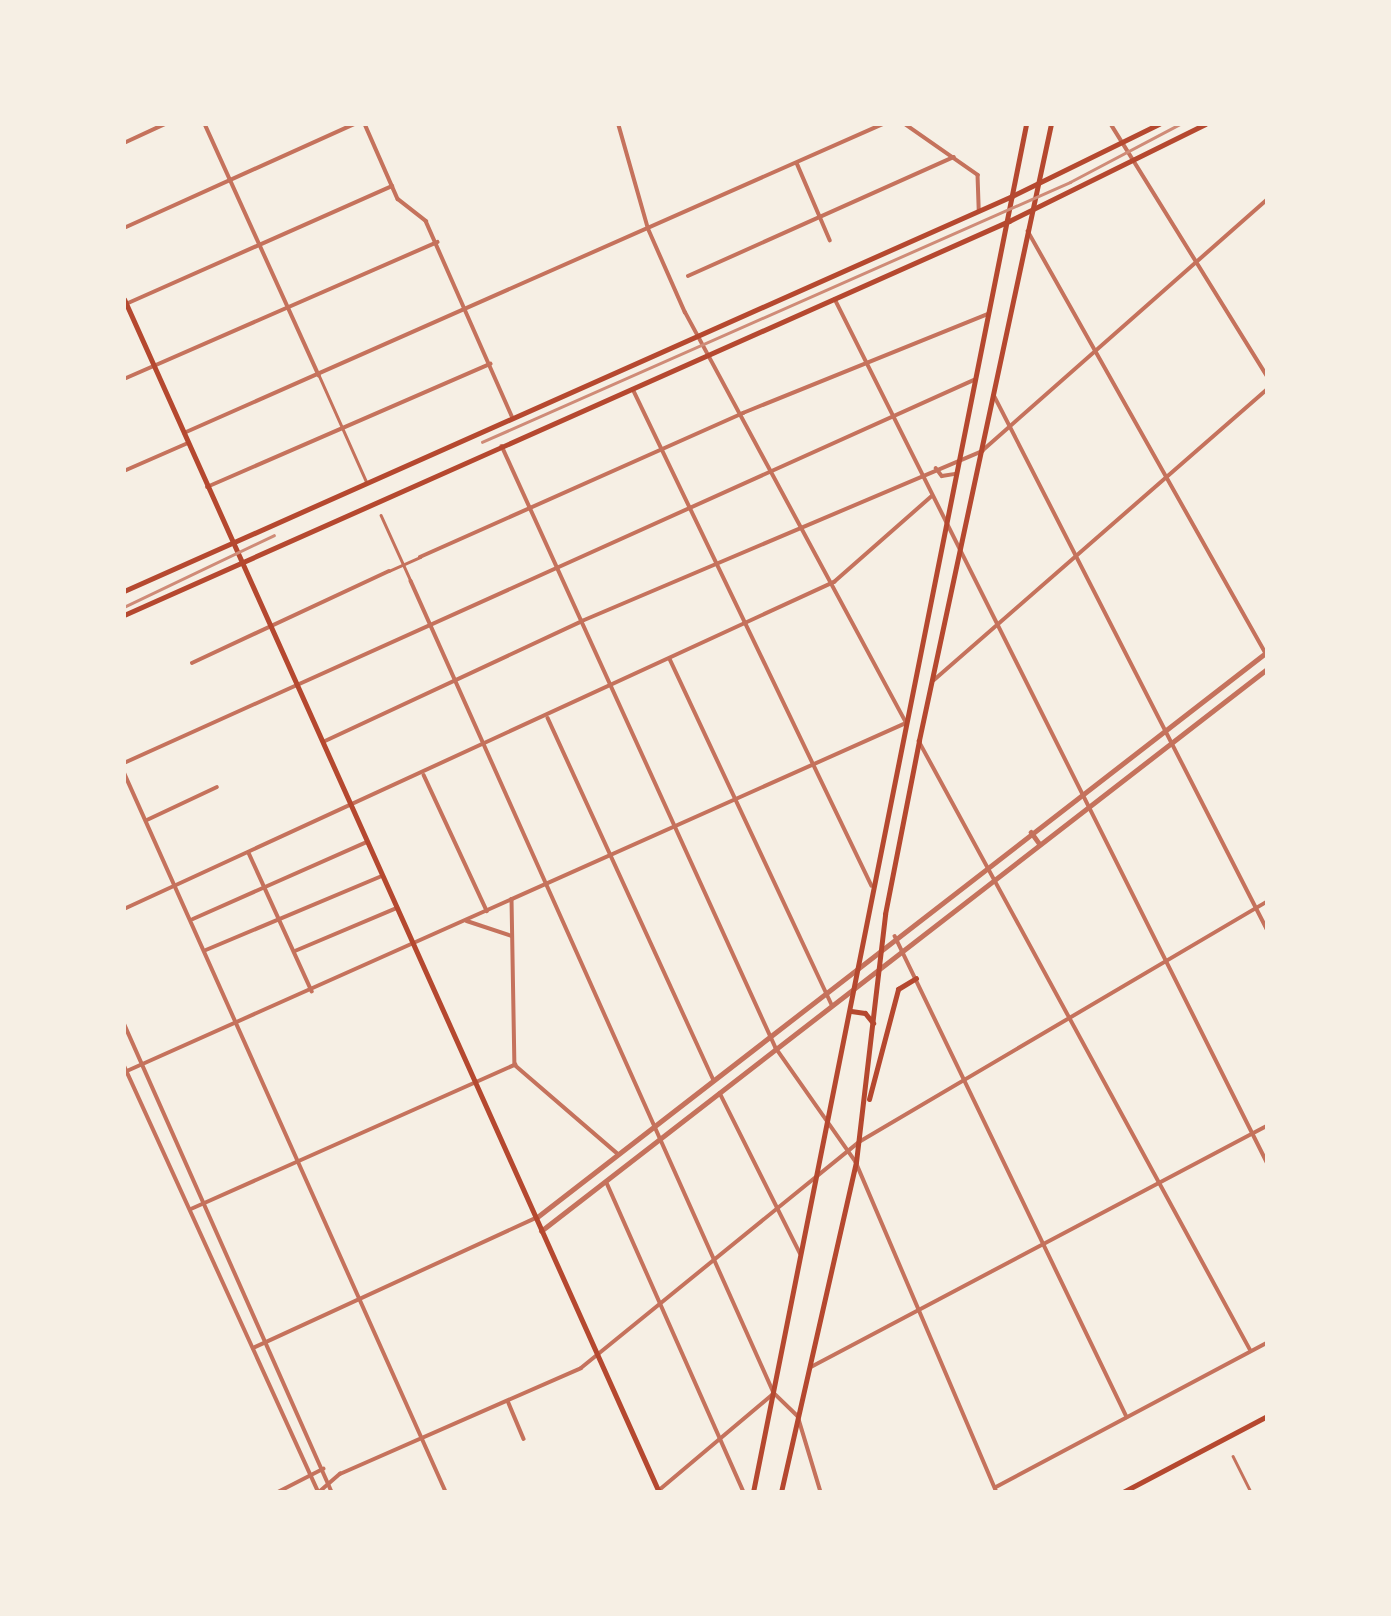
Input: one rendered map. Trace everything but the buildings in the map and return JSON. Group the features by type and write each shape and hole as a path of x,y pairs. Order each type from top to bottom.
{"main road":[{"path":"753,1492 1027,124"},
{"path":"866,1109 880,949 919,740 1051,124"},
{"path":"124,591 1039,184 1159,124"},
{"path":"124,615 243,566 502,446 1009,221 1134,162 1205,124"},
{"path":"125,303 658,1491"},
{"path":"780,1492 866,1109 898,989 916,978"},
{"path":"851,1011 865,1013 873,1023"},
{"path":"1123,1492 1267,1416"}],"street":[{"path":"124,143 165,124"},
{"path":"205,124 367,483"},
{"path":"124,228 354,124"},
{"path":"365,124 402,206 426,221 437,242 513,418"},
{"path":"127,1071 238,1025 906,723 834,582 711,354 698,336 648,229 618,124"},
{"path":"184,433 883,124"},
{"path":"905,124 954,157 983,184 979,211"},
{"path":"1111,124 1267,376"},
{"path":"1143,132 1152,124"},
{"path":"688,276 954,157"},
{"path":"797,163 830,240"},
{"path":"125,303 392,187"},
{"path":"323,741 454,677 960,457 982,451 1097,353 1267,200"},
{"path":"253,1349 536,1218 895,936 1266,654 1169,477 1027,229"},
{"path":"124,379 437,242"},
{"path":"835,299 1267,1163"},
{"path":"192,663 419,557 743,413 990,313"},
{"path":"207,487 490,364"},
{"path":"124,763 429,621 975,379"},
{"path":"633,389 873,888"},
{"path":"933,680 1078,558 1267,390"},
{"path":"993,393 1013,426 1267,929"},
{"path":"124,471 188,443"},
{"path":"502,446 770,1036 856,1162 996,1489 1267,1343"},
{"path":"936,468 942,476 957,474"},
{"path":"124,909 424,775 834,582 932,496"},
{"path":"381,515 716,1258 774,1393 798,1416 821,1492"},
{"path":"670,659 832,1005"},
{"path":"541,1231 607,1183 1171,741 1267,670"},
{"path":"1198,704 1207,714"},
{"path":"548,717 713,1079"},
{"path":"919,740 1251,1351"},
{"path":"124,772 193,919 446,1492"},
{"path":"424,775 487,911"},
{"path":"147,820 216,787"},
{"path":"1031,832 1039,843"},
{"path":"193,919 367,842"},
{"path":"248,852 312,991"},
{"path":"206,950 382,875"},
{"path":"512,899 515,1065 618,1154"},
{"path":"124,1065 319,1492 328,1484 423,1436 508,1401 597,1357 859,1142 1267,902"},
{"path":"295,951 397,908"},
{"path":"466,920 512,936"},
{"path":"895,936 1127,1417"},
{"path":"124,1023 268,1341 332,1492"},
{"path":"190,1209 515,1065"},
{"path":"720,1093 801,1255"},
{"path":"810,1367 1043,1241 1267,1126"},
{"path":"607,1183 744,1492"},
{"path":"658,1491 774,1393"},
{"path":"508,1401 524,1438"},
{"path":"1233,1456 1251,1492"},
{"path":"278,1492 323,1469"}],"railway":[{"path":"482,442 1070,182 1180,124"},
{"path":"124,607 274,535"}]}
